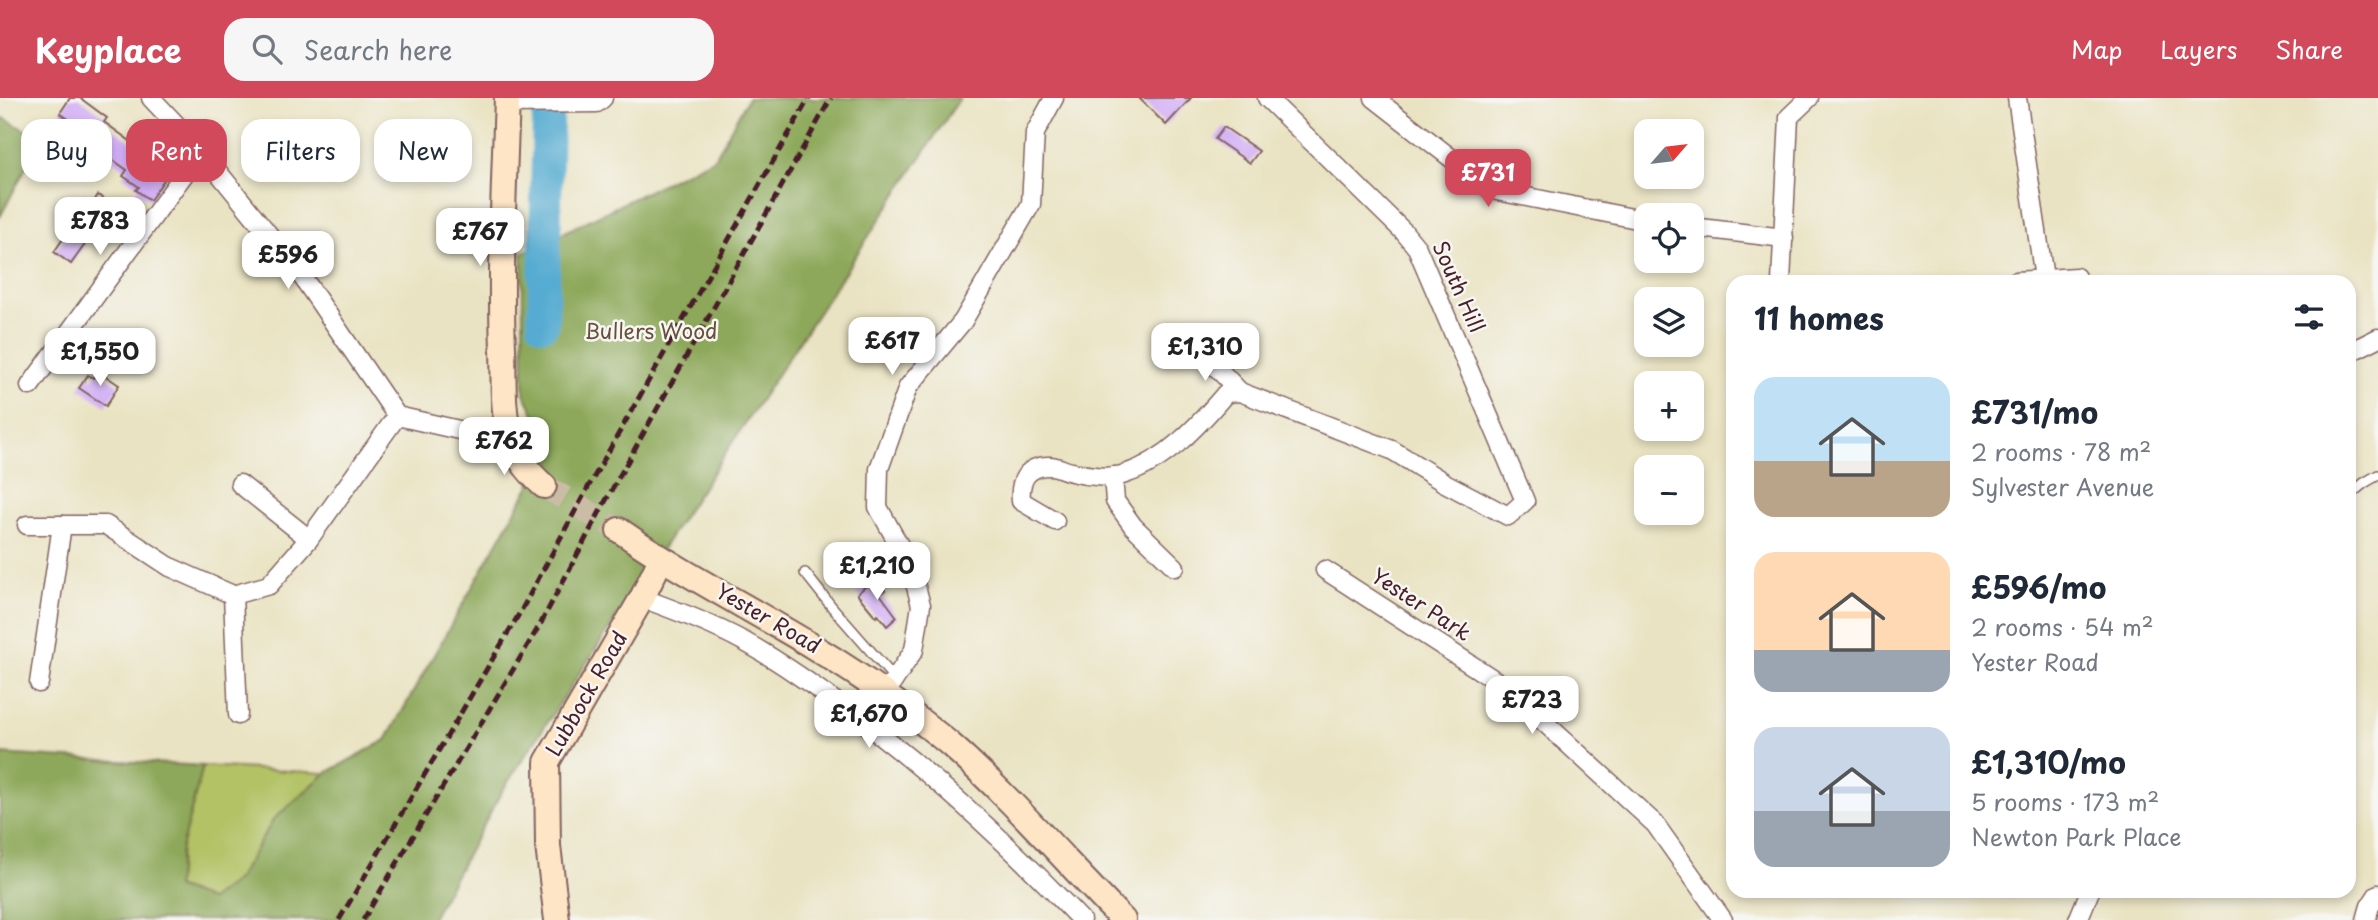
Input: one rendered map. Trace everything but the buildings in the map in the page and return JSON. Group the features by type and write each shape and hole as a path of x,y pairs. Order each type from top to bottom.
{"street":[{"path":"150,98 170,119"},
{"path":"544,486 524,465 509,435 506,414 501,307 507,101 597,103 603,98"},
{"path":"890,687 914,650 921,605 910,565 878,507 879,469 908,387 963,321 1031,204 1035,133 1054,98"},
{"name":"South Hill","path":"1240,392 1392,450 1445,483 1508,516 1525,501 1417,248 1404,232 1267,98"},
{"path":"1374,98 1492,190 1634,218"},
{"path":"1782,275 1788,117 1809,98"},
{"path":"2017,98 2044,275"},
{"path":"30,386 178,182"},
{"path":"226,182 299,272 397,416 490,438 509,435"},
{"path":"1704,228 1784,238"},
{"path":"2356,350 2378,338"},
{"path":"1198,348 1240,392"},
{"path":"1055,522 1021,500 1020,486 1026,474 1051,466 1074,473 1122,476 1146,466 1180,441 1226,393 1240,392"},
{"path":"27,525 106,525 170,567 233,596 269,585 309,540 397,416"},
{"path":"1113,476 1115,501 1133,526 1175,567"},
{"path":"240,484 309,540"},
{"path":"39,683 62,525"},
{"name":"Yester Road","path":"618,530 661,559 890,687 1124,920"},
{"name":"Lubbock Road","path":"558,920 548,846 547,762 642,598 661,559"},
{"name":"Yester Park","path":"1325,570 1507,688 1655,824 1723,920"},
{"path":"233,596 237,715"},
{"path":"642,598 710,625 746,643 812,684 874,729 946,787 1045,881 1081,920"},
{"path":"2366,920 2370,906 2378,894"},
{"path":"2078,920 2087,898"}],"lane":[{"path":"2356,490 2378,475"},
{"path":"805,573 890,687"}],"green space":[{"name":"Bullers Wood","path":"748,98 960,98 502,791 431,920 0,920 0,754 203,766 181,848 176,887 210,900 238,879 274,819 326,773 386,740 551,448 524,393 522,253 715,158"},
{"path":"0,116 21,128 21,177 0,217"},
{"path":"203,766 326,773 274,819 238,879 210,901 176,887 181,848"}],"waterway":[{"path":"543,324 548,118"}],"tunnel":[{"path":"544,486 619,530"}],"railway":[{"path":"339,920 522,609 809,98"},
{"path":"363,920 541,623 605,502 831,98"}]}
